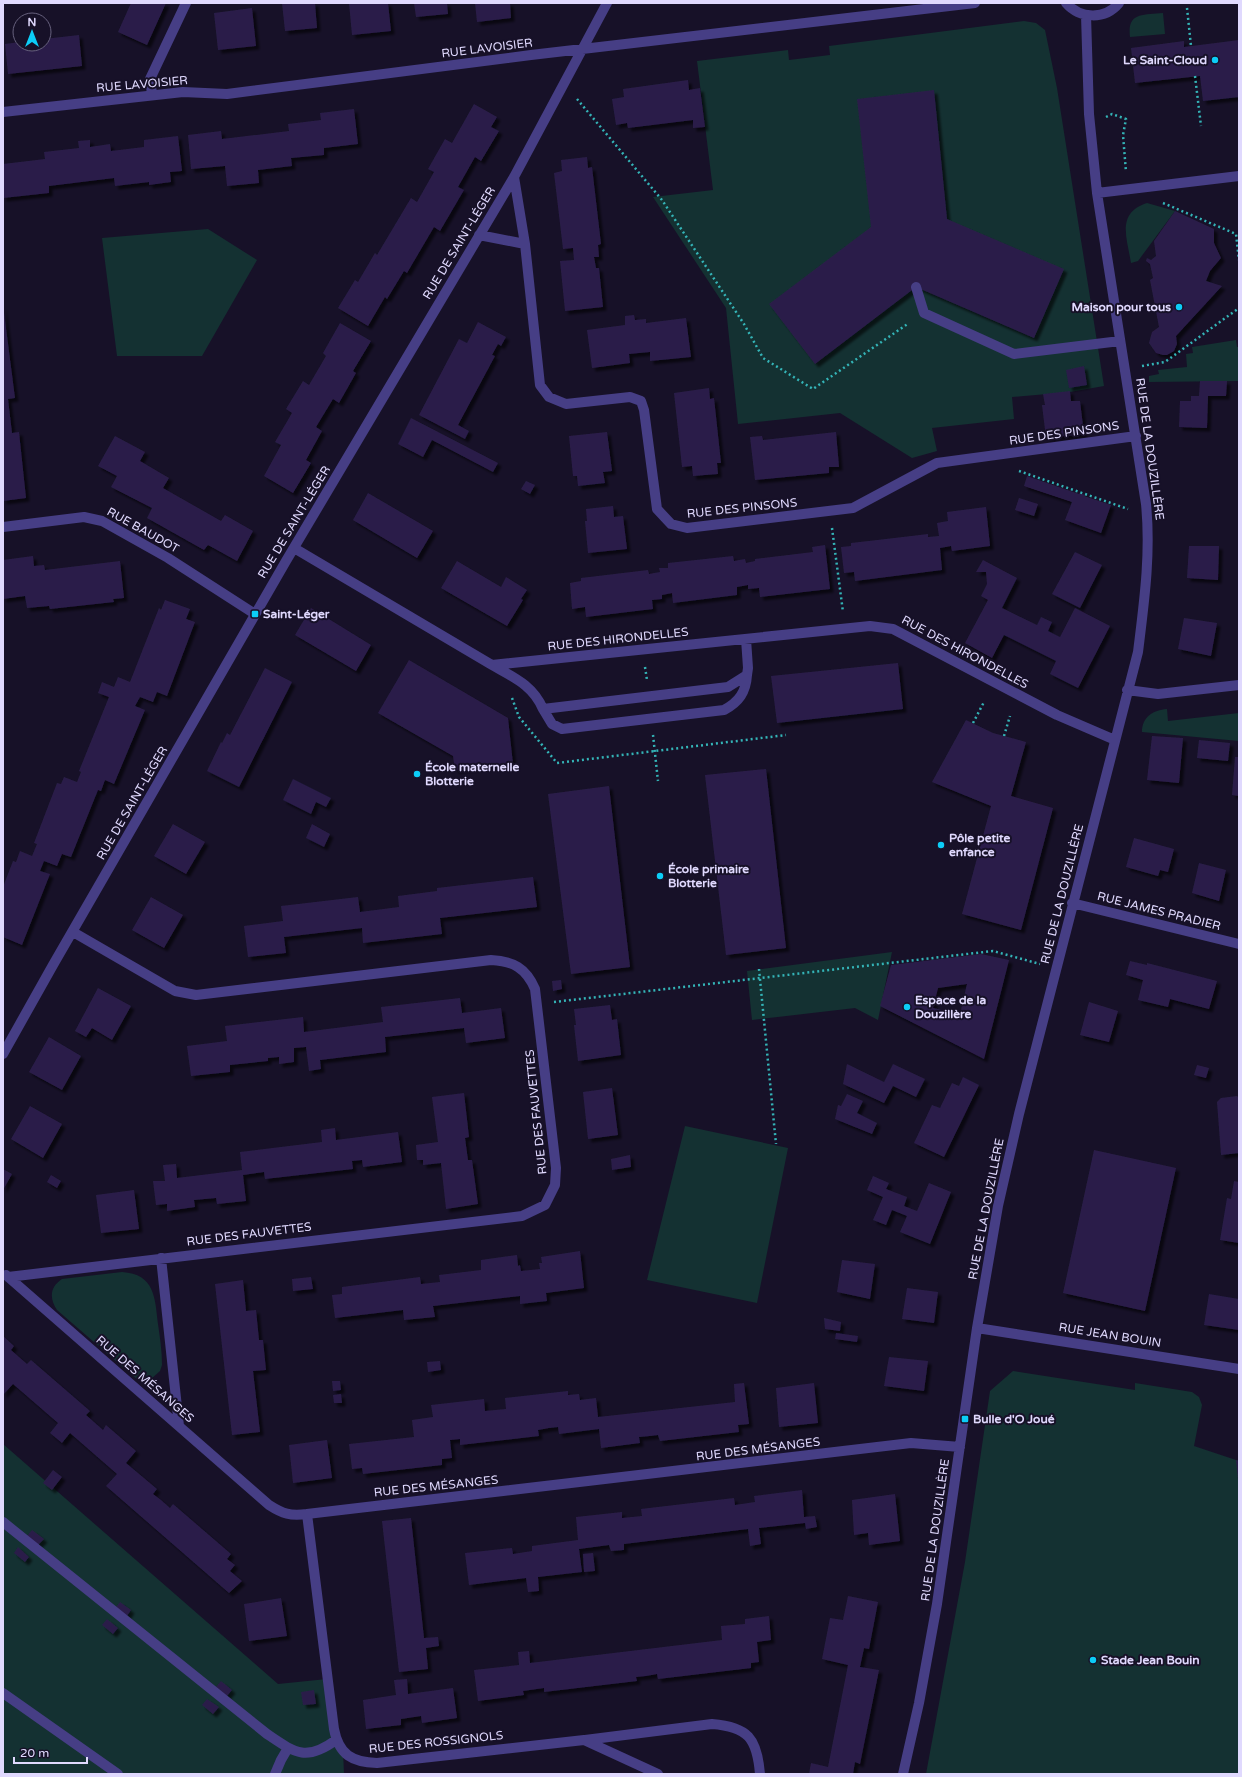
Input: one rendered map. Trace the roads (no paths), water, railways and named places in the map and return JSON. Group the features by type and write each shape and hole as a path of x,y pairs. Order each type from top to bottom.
{"street":[{"path":"152,94 150,79 186,3"},
{"name":"RUE DE SAINT-LÉGER","path":"3,1054 255,614 514,177 607,3"},
{"name":"RUE LAVOISIER","path":"3,112 152,94 183,92 228,94 975,3"},
{"path":"1066,3 1073,9 1086,15 1102,14 1109,11 1119,3"},
{"name":"RUE DE LA DOUZILLÈRE","path":"903,1774 919,1703 937,1604 977,1328 998,1206 1018,1114 1138,652 1145,594 1148,528 1136,436 1098,193 1089,114 1086,15"},
{"path":"1098,193 1239,176"},
{"name":"RUE DES PINSONS","path":"514,177 525,244 540,385 549,397 566,404 630,397 641,400 644,410 657,509 671,524 687,528 853,508 937,463 1136,436"},
{"path":"479,236 525,244"},
{"path":"916,287 924,313 1014,354 1120,341"},
{"name":"RUE BAUDOT","path":"3,528 84,517 102,521 168,558 255,614"},
{"path":"294,548 526,685 535,693 552,724 562,729 724,710 732,706 743,694 748,668 746,639"},
{"name":"RUE DES HIRONDELLES","path":"492,665 845,628 878,626 893,629 1057,715 1115,740"},
{"path":"543,709 728,687 747,675"},
{"path":"1127,690 1158,694 1239,685"},
{"name":"RUE JAMES PRADIER","path":"1072,903 1239,944"},
{"name":"RUE DES FAUVETTES","path":"6,1274 161,1258 522,1216 545,1205 555,1185 556,1168 535,989 531,980 524,971 504,961 491,960 196,995 175,991 73,932"},
{"path":"161,1258 179,1426"},
{"name":"RUE DES MÉSANGES","path":"6,1274 269,1505 281,1513 295,1515 307,1514 911,1443 960,1447"},
{"name":"RUE JEAN BOUIN","path":"977,1328 1239,1369"},
{"path":"3,1522 267,1734 288,1748 300,1753 311,1753 323,1750 336,1740 307,1514"},
{"path":"3,1693 118,1774"},
{"name":"RUE DES ROSSIGNOLS","path":"336,1740 350,1757 360,1762 377,1763 712,1724 730,1725 743,1732 753,1742 758,1756 760,1774"},
{"path":"584,1740 658,1774"},
{"path":"275,1774 288,1748"}],"place":[{"name":"Le Saint-Cloud","path":"1215,60"},
{"name":"Maison pour tous","path":"1179,307"},
{"name":"Saint-Léger","path":"255,614"},
{"name":"École maternelle Blotterie","path":"417,774"},
{"name":"Pôle petite enfance","path":"941,845"},
{"name":"École primaire Blotterie","path":"660,876"},
{"name":"Espace de la Douzillère","path":"907,1007"},
{"name":"Bulle d'O Joué","path":"965,1419"},
{"name":"Stade Jean Bouin","path":"1093,1660"}]}
